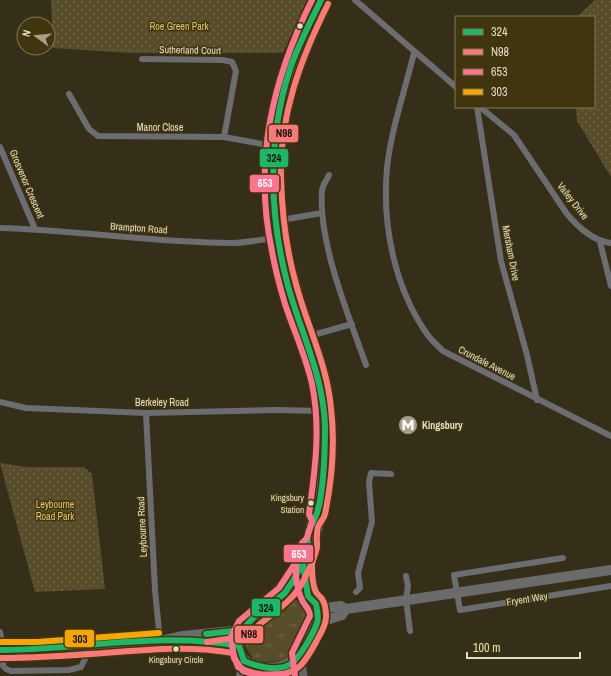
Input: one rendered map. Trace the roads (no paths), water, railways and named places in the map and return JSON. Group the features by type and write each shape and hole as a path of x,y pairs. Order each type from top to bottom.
{"main road":[{"path":"241,676 244,661 239,646 242,630 250,620 285,593 303,564 309,546 314,543 320,520 317,514 322,470 324,411 318,372 289,288 277,238 272,190 273,146 280,101 287,76 307,26 321,0"},
{"path":"303,564 308,596"},
{"name":"Fryent Way","path":"316,604 326,608 342,606 346,609 406,599 457,594 611,570"},
{"path":"244,661 258,667 287,666 300,655 317,623 318,617 316,604 308,596 296,591 285,593"},
{"name":"Fryent Way","path":"317,623 342,615 346,609"},
{"path":"165,641 183,636 242,630"},
{"path":"2,650 37,650 165,641 223,643 239,646"},
{"path":"248,676 258,667"}],"street":[{"path":"355,0 414,53 455,86"},
{"name":"Crundale Avenue","path":"414,53 389,159 386,195 388,230 392,251 404,290 427,334 443,352 611,436"},
{"name":"Sutherland Court","path":"142,59 224,60 232,62 236,71 224,137"},
{"name":"Manor Close","path":"69,94 89,129 98,136 224,137 273,146"},
{"name":"Mersham Drive","path":"479,108 501,261 527,355 537,400"},
{"name":"Valley Drive","path":"480,108 514,135 567,214 577,226 600,242 611,244"},
{"name":"Grosvenor Crescent","path":"0,147 35,229"},
{"path":"328,175 322,191 322,213 326,242 366,365"},
{"path":"275,221 322,213"},
{"name":"Brampton Road","path":"0,228 35,229 117,238 201,242 234,243 277,238"},
{"path":"600,242 611,286"},
{"path":"306,337 352,324"},
{"name":"Berkeley Road","path":"0,402 26,408 146,412 275,410 324,411"},
{"name":"Leybourne Road","path":"146,412 155,590 165,641"},
{"path":"356,592 360,588 358,573 372,522 369,482 371,473 391,474"},
{"path":"457,594 454,575 563,558"},
{"path":"406,576 408,586 406,599 410,630"},
{"name":"Fryent Way","path":"457,594 460,610 611,586"},
{"path":"0,632 2,662 6,670 69,670 80,667 85,659 87,646"},
{"path":"300,655 303,676"},
{"path":"287,666 298,676"}],"place":[{"name":"Kingsbury","path":"408,425"},
{"name":"Kingsbury Station","path":"311,503"},
{"name":"Kingsbury Circle","path":"176,649"}],"park label":[{"name":"Roe Green Park","path":"179,26"},
{"name":"Leybourne Road Park","path":"55,510"}]}
